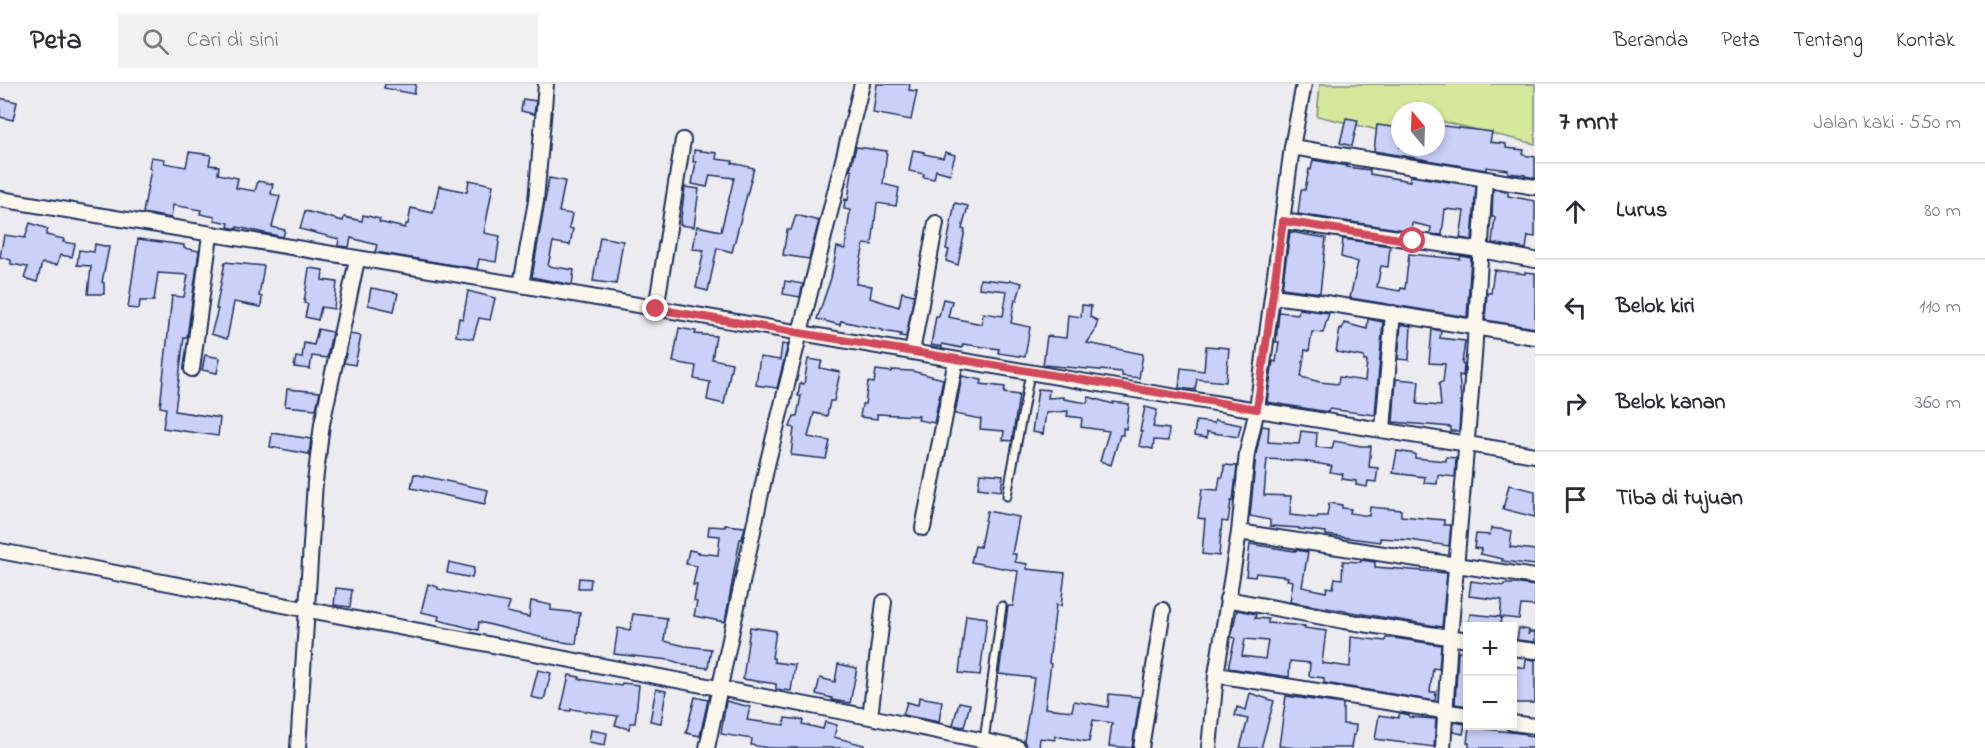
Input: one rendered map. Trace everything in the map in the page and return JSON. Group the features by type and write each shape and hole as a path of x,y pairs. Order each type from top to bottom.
{"street":[{"path":"521,285 536,201 546,84"},
{"path":"707,748 767,465 862,84"},
{"path":"1209,748 1215,675 1239,532 1246,453 1257,409 1292,147 1304,84"},
{"path":"656,309 683,140"},
{"path":"1292,147 1535,187"},
{"path":"1443,748 1485,179"},
{"path":"0,200 521,285 1030,373 1535,455"},
{"path":"1283,221 1535,260"},
{"path":"912,352 936,223"},
{"path":"192,369 210,235"},
{"path":"298,748 315,482 322,424 357,260"},
{"path":"1272,296 1393,313 1535,337"},
{"path":"1383,429 1393,313"},
{"path":"924,528 956,360"},
{"path":"1239,532 1535,577"},
{"path":"0,551 870,717 1018,748"},
{"path":"1227,599 1463,640"},
{"path":"870,717 884,602"},
{"path":"1142,748 1162,610"},
{"path":"1517,649 1535,651"},
{"path":"1215,675 1463,714"},
{"path":"1517,724 1535,726"}],"lane":[{"path":"1007,496 1030,373"},
{"path":"984,741 1002,606"}],"green space":[{"path":"1320,84 1535,84 1535,144 1445,122 1445,102 1391,102 1391,133 1317,116"}],"building":[{"path":"385,84 416,84 414,94 384,88"},
{"path":"877,84 910,84 909,90 917,91 911,120 873,113"},
{"path":"0,98 17,102 13,120 0,117"},
{"path":"523,99 536,101 534,114 521,111"},
{"path":"1346,118 1358,120 1352,146 1340,143"},
{"path":"1377,125 1391,127 1391,154 1374,151"},
{"path":"1445,126 1492,132 1490,142 1506,144 1506,148 1524,150 1523,155 1535,157 1535,178 1508,173 1508,170 1486,167 1486,170 1403,156 1445,156"},
{"path":"856,147 887,151 883,184 899,188 896,206 877,203 872,245 864,244 856,284 872,286 870,298 899,307 902,292 914,295 906,337 841,321 840,325 817,319 831,278 837,247 845,249 850,210 844,209 845,199 848,200 852,171 850,170"},
{"path":"694,150 717,153 716,159 733,161 732,163 754,168 732,252 717,248 708,291 696,288 704,250 693,249 697,226 721,231 734,178 710,175 707,187 692,184 696,162 693,162"},
{"path":"913,150 943,158 945,152 955,155 950,174 936,170 934,179 909,171"},
{"path":"189,152 211,155 209,165 219,166 218,174 238,178 236,188 255,191 258,181 273,184 271,194 280,196 272,227 285,230 283,237 228,227 229,223 200,214 201,210 173,205 171,218 143,213 151,157 165,159 164,163 186,167"},
{"path":"1313,160 1370,170 1370,174 1410,181 1410,176 1476,186 1472,240 1460,238 1464,211 1445,209 1442,235 1430,234 1431,227 1412,223 1411,231 1298,214 1301,190 1305,190"},
{"path":"549,178 565,181 559,212 572,214 569,228 573,229 570,245 553,242 548,266 574,270 572,285 532,277"},
{"path":"469,180 493,185 484,233 500,236 496,262 479,259 477,269 375,252 377,245 351,238 349,247 338,246 339,239 300,229 305,211 343,221 344,217 362,221 363,215 380,219 379,222 405,228 411,208 433,213 439,186 467,192"},
{"path":"685,187 699,189 694,227 680,225"},
{"path":"1493,189 1508,192 1508,196 1535,201 1535,237 1528,236 1526,249 1492,243 1495,217 1492,217"},
{"path":"955,203 968,206 962,229 965,230 958,265 946,261 949,250 946,249"},
{"path":"796,215 819,221 809,259 783,255 787,230 791,230"},
{"path":"30,223 48,229 46,235 75,244 72,257 60,255 57,265 42,263 37,282 24,278 28,267 11,264 11,260 0,257 4,235 25,238"},
{"path":"1290,232 1326,238 1320,293 1282,288"},
{"path":"600,237 623,241 616,284 593,281"},
{"path":"138,239 184,245 184,248 199,251 187,337 184,337 175,411 220,418 218,436 163,428 166,408 160,407 172,296 184,297 188,275 158,273 154,301 140,301 139,309 128,308"},
{"path":"1343,239 1390,246 1388,267 1381,266 1377,287 1400,291 1401,288 1405,289 1409,254 1471,258 1467,317 1350,298 1358,262 1341,257"},
{"path":"95,244 109,247 102,282 104,283 104,294 88,294 91,266 77,265 79,250 94,252"},
{"path":"225,262 264,266 259,296 262,297 261,307 234,302 227,339 211,334 218,309 216,309"},
{"path":"309,268 323,270 322,280 337,282 334,309 321,307 318,320 305,317 308,304 304,303"},
{"path":"1494,270 1535,273 1535,328 1485,320 1487,293 1491,293"},
{"path":"980,279 1009,282 1010,280 1022,283 1017,300 1015,299 1011,323 1030,327 1025,357 998,353 999,349 963,344 962,348 942,344 942,347 931,345 936,316 939,316 943,299 952,301 948,317 982,324 983,313 1003,316 1007,291 979,288"},
{"path":"785,281 803,284 800,297 783,294"},
{"path":"371,288 398,293 394,311 368,305"},
{"path":"468,291 495,298 490,320 479,318 473,339 456,336 459,318 463,319"},
{"path":"1082,305 1091,306 1090,317 1098,321 1087,343 1143,354 1139,378 1122,376 1122,372 1043,365 1047,336 1066,338 1068,315 1081,317"},
{"path":"1299,309 1329,313 1323,333 1312,332 1309,351 1305,350 1301,377 1320,382 1338,384 1339,377 1365,381 1367,361 1364,361 1364,357 1336,352 1340,328 1342,329 1344,323 1367,329 1368,319 1383,322 1375,415 1329,409 1328,412 1267,402 1273,361 1276,362 1279,342 1276,342 1279,312 1298,314"},
{"path":"1401,324 1411,326 1409,360 1398,359"},
{"path":"679,328 696,331 695,334 716,336 712,359 732,363 724,404 707,400 710,382 694,379 696,366 673,362"},
{"path":"318,329 332,332 327,358 312,356 310,369 294,367 296,357 302,358 304,343 314,345"},
{"path":"1432,329 1441,331 1440,338 1465,341 1463,376 1459,375 1461,399 1459,431 1451,431 1451,427 1393,422 1396,379 1419,381 1417,404 1441,406 1439,383 1443,382 1445,364 1429,363"},
{"path":"350,334 361,336 355,365 344,363"},
{"path":"782,344 788,345 777,388 756,385 760,357 780,360"},
{"path":"1206,346 1229,348 1226,382 1197,379 1195,390 1179,388 1181,368 1204,371"},
{"path":"205,355 220,358 217,373 202,370"},
{"path":"808,359 822,361 820,368 840,372 834,401 830,401 827,416 814,413 808,437 830,441 826,459 791,455 794,428 790,427 794,416 797,416 801,396 798,396 800,383 804,384"},
{"path":"876,370 912,371 943,379 934,423 918,420 919,416 877,414 877,419 860,417 862,404 865,404 868,382 874,383"},
{"path":"962,376 982,380 981,384 1005,387 1004,393 1019,395 1012,441 1003,440 1004,431 980,429 981,419 955,414"},
{"path":"287,389 320,392 316,409 285,406"},
{"path":"1038,389 1049,390 1048,398 1064,397 1064,399 1087,403 1089,397 1113,404 1113,402 1129,404 1126,429 1123,428 1123,435 1120,435 1111,465 1100,461 1109,431 1081,427 1082,418 1067,416 1068,411 1046,413 1043,434 1032,432"},
{"path":"1145,407 1157,410 1153,427 1169,429 1168,441 1154,440 1153,449 1139,446"},
{"path":"1215,420 1241,425 1238,437 1207,432 1207,438 1194,436 1196,421 1214,423"},
{"path":"1262,426 1269,427 1268,442 1299,444 1301,431 1317,433 1316,447 1332,449 1334,441 1371,446 1369,467 1378,468 1376,482 1368,481 1367,487 1356,485 1356,481 1342,479 1343,474 1330,472 1332,466 1303,461 1267,459 1264,495 1291,496 1290,515 1317,518 1327,516 1329,503 1351,509 1350,513 1369,516 1370,507 1401,510 1401,516 1444,520 1444,525 1451,525 1449,546 1410,540 1380,538 1380,542 1326,535 1326,532 1270,526 1270,520 1250,516 1256,454"},
{"path":"272,433 311,439 309,454 270,447"},
{"path":"1397,451 1415,454 1415,458 1446,461 1446,457 1456,458 1455,477 1438,475 1437,484 1424,483 1425,477 1393,473"},
{"path":"1224,465 1237,466 1228,522 1222,521 1219,556 1202,554 1205,519 1198,518 1202,489 1218,490 1220,477 1223,477"},
{"path":"980,473 1003,475 1001,491 978,488"},
{"path":"414,474 488,490 485,504 411,488"},
{"path":"1509,485 1535,491 1535,517 1503,509"},
{"path":"987,511 1019,517 1012,554 1016,554 1015,562 1027,564 1027,569 1065,573 1061,606 1056,605 1045,708 1072,711 1074,701 1108,707 1109,694 1140,697 1132,748 1109,746 1112,723 1093,720 1089,742 1055,736 1055,740 1040,738 1039,748 1027,747 1024,741 1034,678 999,674 1008,606 1013,606 1018,571 971,562 975,546 980,547"},
{"path":"725,525 745,527 742,539 740,539 725,622 694,616 697,585 693,585 697,566 686,564 689,550 718,555 720,536 708,535 709,526 725,527"},
{"path":"1491,528 1512,531 1510,547 1535,550 1535,565 1502,561 1503,559 1480,554 1481,549 1474,548 1476,534 1490,535"},
{"path":"1250,544 1308,552 1302,587 1326,592 1327,587 1333,588 1335,578 1342,579 1343,561 1361,562 1361,560 1375,562 1375,567 1447,573 1442,627 1290,602 1293,581 1287,580 1288,577 1256,573 1255,577 1246,576"},
{"path":"449,562 474,568 472,578 447,573"},
{"path":"579,578 591,579 590,588 578,588"},
{"path":"1471,581 1504,586 1504,584 1520,584 1535,586 1535,606 1521,605 1519,619 1500,617 1502,600 1469,596"},
{"path":"428,584 438,589 510,603 507,612 529,617 531,601 551,605 551,610 580,613 576,644 479,622 478,630 438,620 439,616 421,612"},
{"path":"336,588 352,590 350,607 334,605"},
{"path":"1237,610 1256,614 1255,618 1268,619 1268,623 1305,626 1304,628 1326,631 1322,663 1350,667 1351,637 1385,641 1386,638 1394,638 1441,645 1439,669 1433,668 1430,692 1436,692 1435,701 1324,683 1324,678 1309,676 1310,663 1290,661 1289,677 1228,668 1235,638 1231,637","holes":["1245,639 1268,641 1265,659 1242,656"]},
{"path":"633,614 667,618 664,641 711,649 708,668 683,665 670,660 614,654 618,628 630,630"},
{"path":"1470,614 1501,617 1500,622 1469,622"},
{"path":"966,615 987,618 980,675 959,673"},
{"path":"750,627 776,631 772,658 774,662 795,665 791,691 776,689 776,684 743,679"},
{"path":"1519,628 1529,630 1528,635 1529,632 1535,632 1535,642 1517,640"},
{"path":"1458,652 1463,653 1463,705 1455,704"},
{"path":"1526,659 1535,660 1535,703 1517,703 1517,667 1525,668"},
{"path":"838,664 857,668 850,703 816,694 820,678 835,682"},
{"path":"538,670 551,673 544,700 531,697"},
{"path":"569,675 580,677 579,679 621,686 622,683 639,685 635,723 630,723 629,729 615,725 618,716 571,709 571,711 561,710"},
{"path":"656,689 666,691 661,723 650,721"},
{"path":"1250,693 1274,701 1261,748 1240,748 1248,719 1235,716 1237,707 1246,710"},
{"path":"1286,696 1343,704 1343,724 1356,725 1351,748 1279,746"},
{"path":"695,697 708,700 700,736 686,733"},
{"path":"919,697 942,701 939,722 903,715 907,702 918,705"},
{"path":"726,701 750,707 747,720 784,725 785,718 803,720 802,724 823,729 825,722 837,725 834,737 864,745 864,748 769,748 751,745 752,739 721,734"},
{"path":"959,702 970,704 964,727 953,725"},
{"path":"1400,713 1409,715 1409,717 1436,719 1434,747 1375,739 1379,715 1398,718"},
{"path":"1454,722 1463,724 1463,734 1453,732"},
{"path":"591,730 607,733 605,745 589,742"},
{"path":"1469,730 1494,730 1535,737 1535,748 1469,748 1469,743 1467,743"}],"route":[{"path":"656,309 1257,409 1283,221 1413,241"}]}
